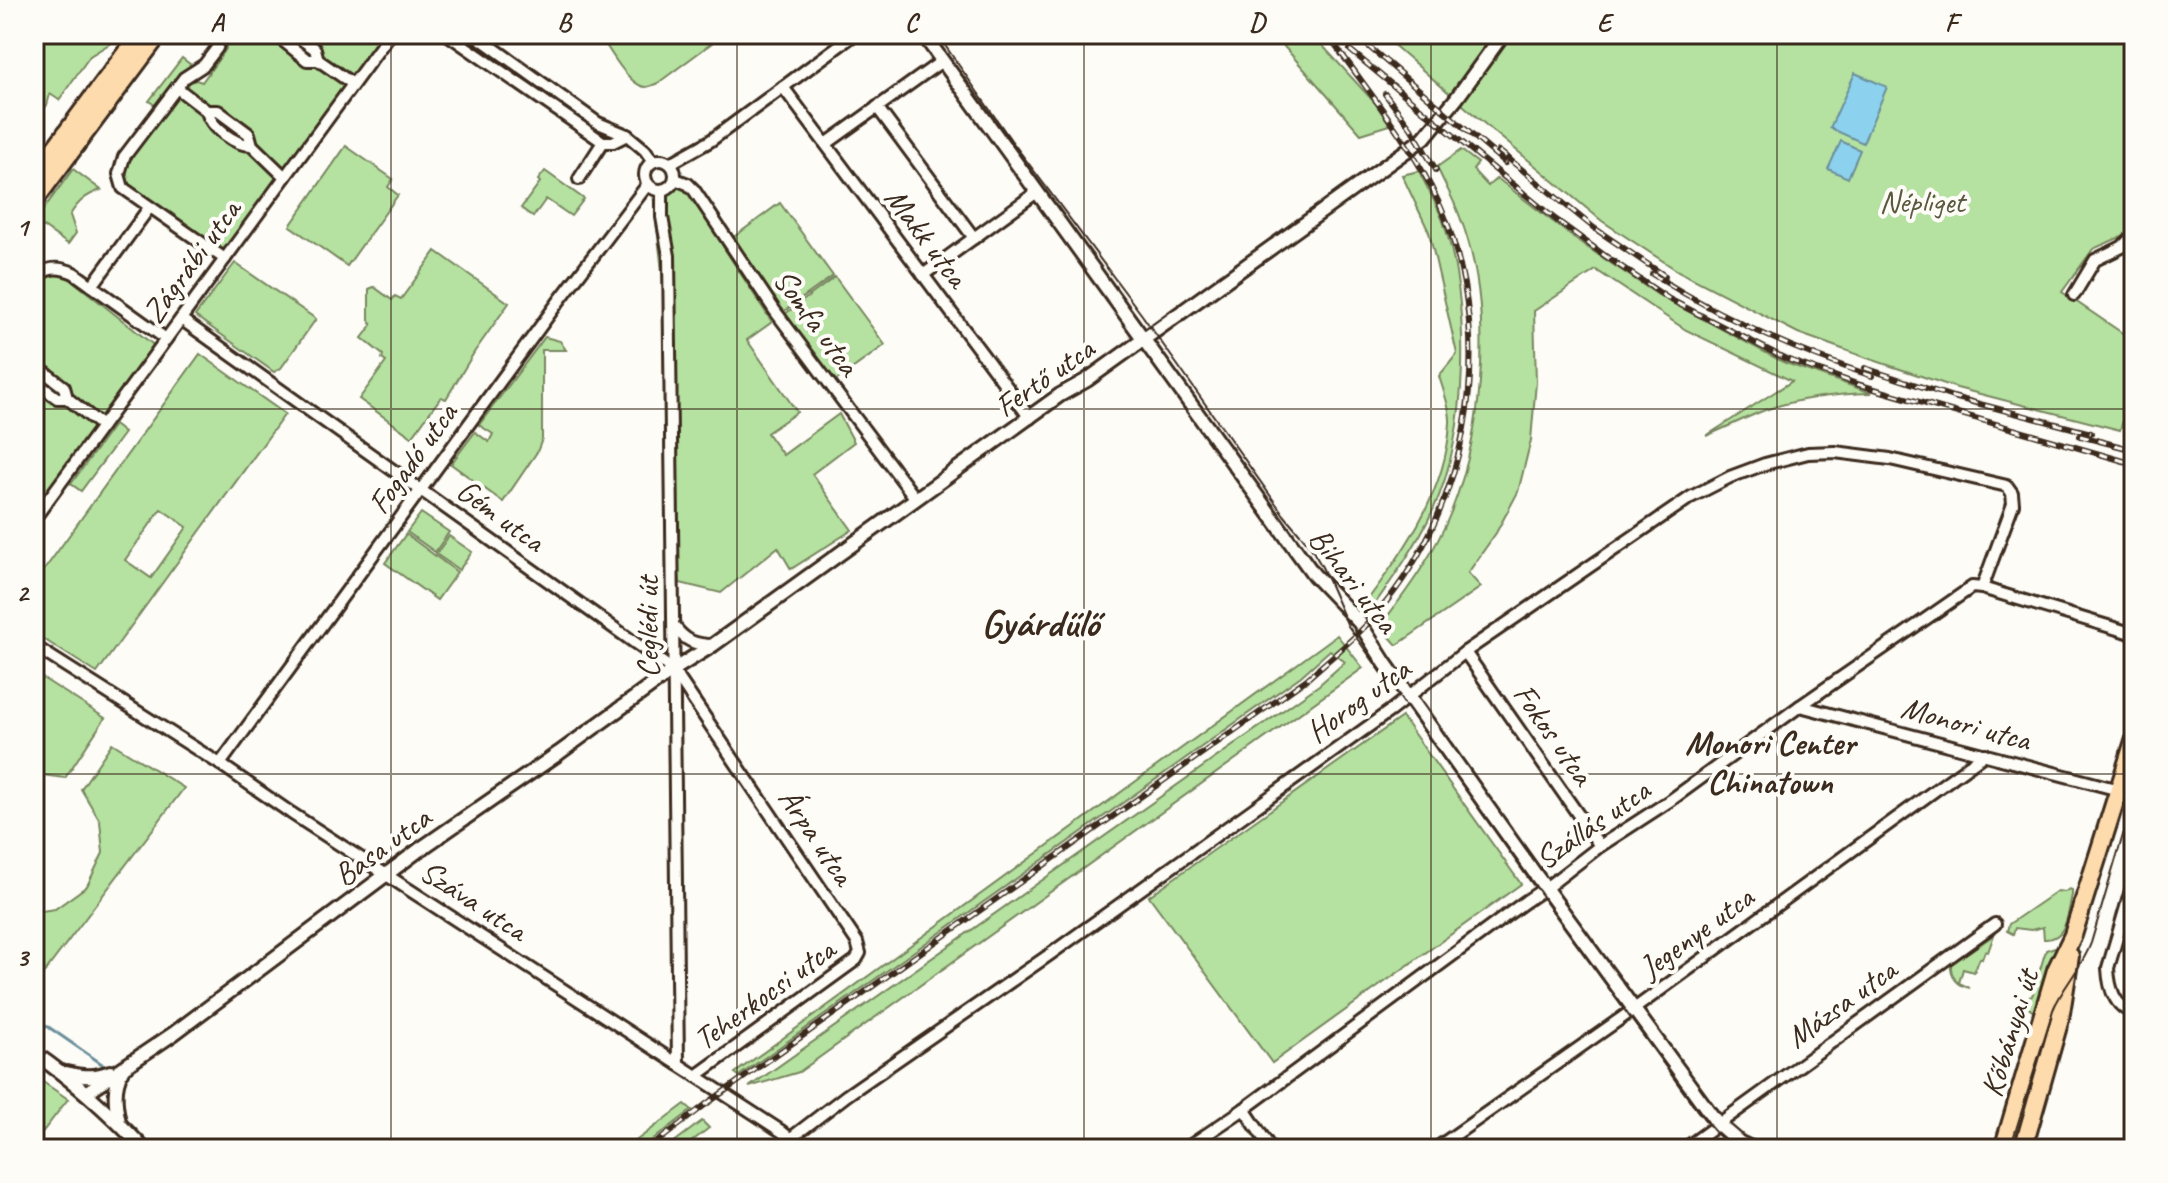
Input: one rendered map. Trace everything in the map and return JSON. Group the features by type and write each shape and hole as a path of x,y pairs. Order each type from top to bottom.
{"main road":[{"path":"34,176 140,34"},
{"path":"34,201 159,34"},
{"name":"Kőbányai út","path":"2003,1149 2056,970 2073,935 2119,790 2130,770 2134,741"},
{"name":"Kőbányai út","path":"2023,1149 2060,1019 2073,935"}],"street":[{"path":"221,34 217,48 204,65 184,78 144,128 124,157 119,174 123,188 225,259"},
{"path":"275,34 307,60 318,60 353,84"},
{"path":"294,34 315,49 318,60"},
{"name":"Zágrábi utca","path":"35,517 390,34"},
{"path":"447,34 603,142 613,142 627,135"},
{"path":"474,34 598,123 627,135 653,161"},
{"path":"671,163 710,141 855,34"},
{"name":"Bihari utca","path":"923,34 1314,575 1359,622 1546,888 1718,1124 1740,1143 1753,1149"},
{"name":"Fertő utca","path":"713,645 1424,138 1503,34"},
{"path":"826,144 942,61"},
{"name":"Makk utca","path":"783,87 1030,418"},
{"path":"177,88 207,111 218,111 249,134 252,145 285,177"},
{"path":"877,107 974,238"},
{"path":"579,179 603,142"},
{"path":"653,161 671,163 675,179 670,187 653,189 645,173 653,161"},
{"name":"Somfa utca","path":"675,179 694,190 775,311 916,499"},
{"name":"Fogadó utca","path":"220,764 648,184"},
{"name":"Ceglédi út","path":"662,190 662,217 669,256 678,1064"},
{"path":"923,275 1037,192"},
{"path":"92,286 149,208"},
{"path":"2074,295 2095,260 2122,247 2134,235"},
{"path":"34,281 46,270 64,268 166,339"},
{"name":"Gém utca","path":"181,319 673,670"},
{"path":"34,364 64,387 67,398 102,426"},
{"path":"34,381 57,398 67,398"},
{"name":"Horog utca","path":"791,1138 1409,696 1465,652 1691,497 1730,477 1808,453 1844,452 1890,459 2007,486 2012,493 2013,504 1982,588"},
{"name":"Szállás utca","path":"1185,1149 1244,1109 1600,846 1671,800 1972,587 1982,588"},
{"path":"1982,588 2134,634"},
{"path":"674,625 680,634 693,643 713,645"},
{"name":"Basa utca","path":"87,1092 173,1034 387,874 673,670 713,645"},
{"name":"Száva utca","path":"34,646 220,764 791,1138 803,1149"},
{"name":"Fokos utca","path":"1465,652 1600,846"},
{"name":"Árpa utca","path":"673,670 857,942 860,953"},
{"name":"Monori utca","path":"1800,706 2119,790"},
{"name":"Jegenye utca","path":"1435,1149 1634,1010 1985,754"},
{"path":"2134,880 2108,968 2114,998 2119,1006 2134,1013"},
{"name":"Mázsa utca","path":"1684,1149 1995,924"},
{"name":"Teherkocsi utca","path":"696,1076 856,960 860,953"},
{"path":"34,1053 87,1092 144,1149"},
{"path":"120,1123 116,1086 124,1067"},
{"name":"Basa utca","path":"63,1072 98,1077 124,1067"},
{"path":"1244,1109 1271,1149"}],"green space":[{"path":"40,34 122,36 90,56 59,100 50,94 47,105 34,122 34,42"},
{"path":"225,34 385,34 221,256 123,188 124,157 186,83 202,82 226,49"},
{"path":"599,34 724,34 658,83 646,87 626,74"},
{"path":"1273,34 1312,34 1375,103 1390,125 1361,134"},
{"name":"Népliget","path":"1381,34 2134,34 2134,64 2127,67 2124,122 2125,171 2134,200 2134,231 2093,249 2062,292 2134,341 2134,394 2120,430 1957,388 1870,359 1798,333 1678,271 1602,221"},
{"path":"182,58 191,65 156,106 149,101"},
{"path":"346,146 393,179 388,187 398,195 347,266 290,226"},
{"path":"1461,150 1478,163 1473,170 1488,186 1497,178 1575,239 1658,295 1783,362 1872,393 1791,402 1706,436 1792,381 1686,330 1596,270 1534,311 1536,382 1531,440 1518,492 1496,533 1468,573 1481,587 1397,645 1380,626 1420,571 1451,512 1472,442 1478,404 1481,325 1478,287 1460,217 1437,167"},
{"path":"73,169 101,190 83,200 70,215 76,233 68,244 35,221"},
{"path":"545,171 584,199 571,216 546,199 533,217 521,208"},
{"path":"1419,171 1443,221 1452,253 1462,327 1459,406 1454,444 1433,510 1410,552 1364,619 1357,614 1418,525 1440,476 1447,450 1450,418 1439,376 1457,354 1429,232 1402,175"},
{"path":"688,184 724,248 772,322 747,340 797,412 767,433 783,455 839,414 854,442 812,474 852,530 791,569 778,547 721,593 680,583 672,505 669,332 653,193"},
{"path":"780,203 833,276 783,312 731,239"},
{"path":"436,251 509,303 446,399 441,397 412,437 359,399 386,362 382,359 383,355 362,338 372,325 369,320 369,289 374,287 392,300 395,296 401,299"},
{"path":"235,263 316,319 281,368 274,372 195,316"},
{"path":"59,270 156,347 34,514 34,285 40,277"},
{"path":"835,277 885,345 834,382 785,314"},
{"path":"545,337 560,341 566,350 542,350 542,439 537,452 503,502 451,464 475,432 489,442 493,434 479,425"},
{"path":"200,354 285,414 97,673 34,633 34,584","holes":["161,509 187,527 151,578 125,560"]},
{"path":"114,425 124,433 81,491 71,484"},
{"path":"421,513 449,532 435,552 407,532"},
{"path":"406,534 457,572 437,600 385,563"},
{"path":"449,536 472,552 459,570 436,554"},
{"path":"1337,635 1363,668 799,1072 749,1087 1319,685 1345,662 1330,650 1301,676 739,1076 735,1073"},
{"path":"41,677 105,718 65,778 34,774 34,688"},
{"path":"1402,717 1521,884 1272,1063 1149,896"},
{"path":"112,743 184,788 34,986 34,912 55,909 87,886 103,853 100,821 81,789"},
{"path":"2069,889 2072,895 2067,917 2058,935 2044,939 2043,927 2031,930 2015,928 2013,934 2007,931 2009,924 2057,891"},
{"path":"1994,935 1988,952 1985,951 1980,958 1974,972 1963,969 1959,983 1970,988 1958,983 1953,977 1951,964"},
{"path":"2055,947 2057,950 2035,1013 2022,999 2032,996 2046,950"},
{"path":"34,1076 68,1099 34,1143"},
{"path":"685,1104 692,1110 641,1149 625,1149"},
{"path":"702,1121 709,1128 682,1149 665,1149"}],"water":[{"path":"1855,73 1887,87 1863,143 1830,128"},
{"path":"1841,141 1860,150 1848,178 1828,169"}],"waterway":[{"path":"34,1017 102,1064"}],"tram line":[{"path":"937,34 1284,515 1310,546 1348,626 1696,1109 1720,1137 1737,1149"},
{"path":"2010,1149 2053,1010 2091,943 2134,798"}],"railway":[{"path":"648,1149 705,1105 1307,679 1363,629 1403,578 1430,532 1451,482 1464,430 1470,376 1469,322 1461,269 1445,217 1431,186 1396,129 1326,34"},
{"path":"1354,34 1505,163"},
{"path":"1350,50 1555,219 1669,299 1786,359 1857,384 2134,464"},
{"path":"1385,94 1411,128 1436,170"},
{"path":"1499,151 1594,228 1665,276"},
{"path":"1652,274 1704,305 1759,332 1872,376"},
{"path":"1865,368 1953,397 2091,433"},
{"path":"2080,436 2134,450"}],"district":[{"name":"Gyárdűlő","path":"1040,622"},
{"name":"Monori Center Chinatown","path":"1770,762"}]}
